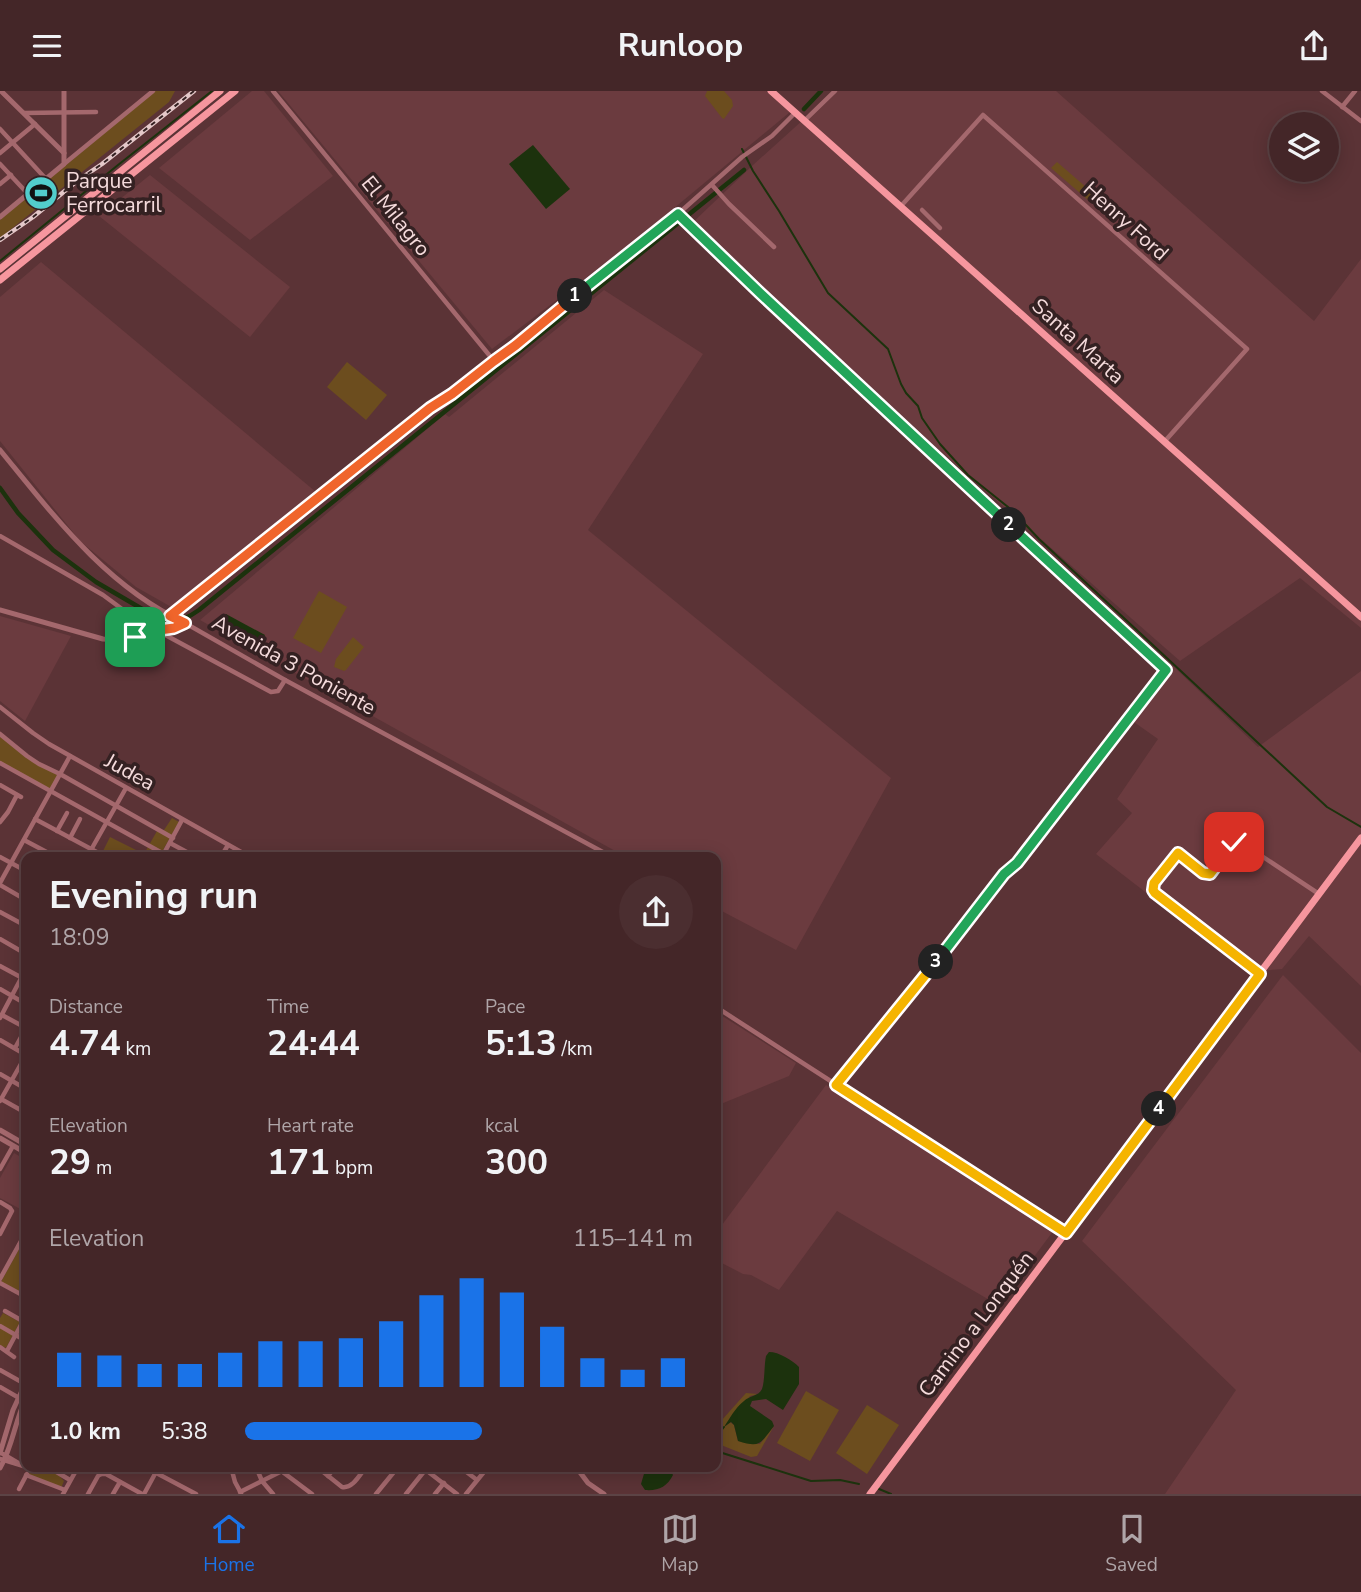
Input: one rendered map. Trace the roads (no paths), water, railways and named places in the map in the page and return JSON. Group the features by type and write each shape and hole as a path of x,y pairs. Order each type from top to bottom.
{"main road":[{"path":"0,280 119,178 146,150 220,91"},
{"path":"0,269 119,178 152,157 235,91"},
{"name":"Santa Marta","path":"771,91 1361,617"},
{"path":"212,97 218,104"},
{"path":"146,150 152,157"},
{"name":"Camino a Lonquén","path":"870,1494 1361,838"}],"street":[{"path":"1,91 64,153"},
{"path":"64,91 64,164"},
{"path":"0,217 152,91"},
{"name":"El Milagro","path":"273,91 494,361"},
{"path":"804,121 835,91"},
{"path":"1322,91 1361,121"},
{"path":"1342,107 1355,91"},
{"path":"24,113 96,112"},
{"path":"0,610 103,639 137,640 179,627 178,620 430,408 516,345 627,254 680,216 742,157 772,136 795,113"},
{"name":"Henry Ford","path":"901,206 983,115 1247,349 1164,442"},
{"path":"0,153 35,124"},
{"path":"0,129 46,179"},
{"path":"50,139 64,139"},
{"path":"0,164 28,194"},
{"path":"0,184 11,175"},
{"path":"712,185 720,196 774,247"},
{"path":"922,210 940,228"},
{"path":"680,216 1166,670 1017,863 1004,874 932,968 836,1085"},
{"name":"Avenida 3 Poniente","path":"0,450 64,529 134,593 285,680 603,852"},
{"path":"0,536 103,595 122,609 271,692 278,691 285,680"},
{"name":"Judea","path":"0,707 33,733 70,756 241,852"},
{"path":"0,734 27,757 173,838"},
{"path":"21,897 0,884 70,756"},
{"path":"0,763 156,852"},
{"path":"0,785 19,796 0,822"},
{"path":"92,850 126,787"},
{"path":"0,807 8,812"},
{"path":"57,831 67,813"},
{"path":"35,819 96,852"},
{"path":"70,838 80,819"},
{"path":"165,852 182,820"},
{"path":"24,840 47,852"},
{"path":"1260,974 1153,890 1154,883 1178,853 1203,873 1210,874 1232,843 1239,841 1319,894"},
{"path":"170,843 187,852"},
{"path":"224,852 228,845"},
{"path":"0,857 21,868"},
{"path":"0,912 21,923"},
{"path":"0,939 21,951"},
{"path":"0,966 21,977"},
{"path":"21,983 1,1015 21,1025"},
{"path":"0,989 21,1001"},
{"path":"721,1010 1066,1233"},
{"path":"15,1048 21,1037"},
{"path":"0,1040 21,1052"},
{"path":"21,1064 0,1100 21,1110"},
{"path":"0,1074 21,1086"},
{"path":"0,1130 21,1148"},
{"path":"0,1138 21,1144"},
{"path":"0,1169 15,1142"},
{"path":"0,1202 12,1211 0,1234"},
{"path":"21,1241 0,1281 21,1294"},
{"path":"5,1311 21,1320"},
{"path":"0,1326 21,1338"},
{"path":"7,1351 21,1328"},
{"path":"0,1347 14,1357"},
{"path":"0,1370 21,1380"},
{"path":"0,1387 21,1398"},
{"path":"0,1468 21,1392"},
{"path":"2,1456 21,1410"},
{"path":"2,1456 21,1464"},
{"path":"19,1489 27,1472"},
{"path":"56,1472 70,1480"},
{"path":"26,1475 64,1492 75,1472"},
{"path":"88,1494 101,1474 106,1474 143,1494 156,1472 196,1494"},
{"path":"232,1472 241,1493 280,1472"},
{"path":"258,1472 262,1481 274,1494"},
{"path":"283,1472 312,1494"},
{"path":"323,1472 346,1488 351,1486 362,1472"},
{"path":"328,1476 331,1472"},
{"path":"376,1494 394,1472"},
{"path":"406,1494 421,1472"},
{"path":"429,1472 457,1494"},
{"path":"467,1472 477,1480"},
{"path":"466,1494 484,1472"},
{"path":"580,1472 588,1483 604,1494"},
{"path":"113,1494 120,1482"},
{"path":"435,1494 443,1483"}],"waterway":[{"path":"0,261 212,91"},
{"path":"804,109 821,91"},
{"path":"742,149 828,293 888,349 906,393 918,406 922,418 940,444 968,475 1013,511 1039,539 1327,807 1361,827"},
{"path":"0,488 18,513 53,550 96,582 161,620 171,622 186,618 744,170"},
{"path":"721,1431 724,1427"},
{"path":"721,1453 811,1481 840,1480 859,1484"},
{"path":"879,1489 891,1494"}],"railway":[{"path":"0,240 194,91"}],"place":[{"name":"Parque Ferrocarril","path":"41,193"}]}
